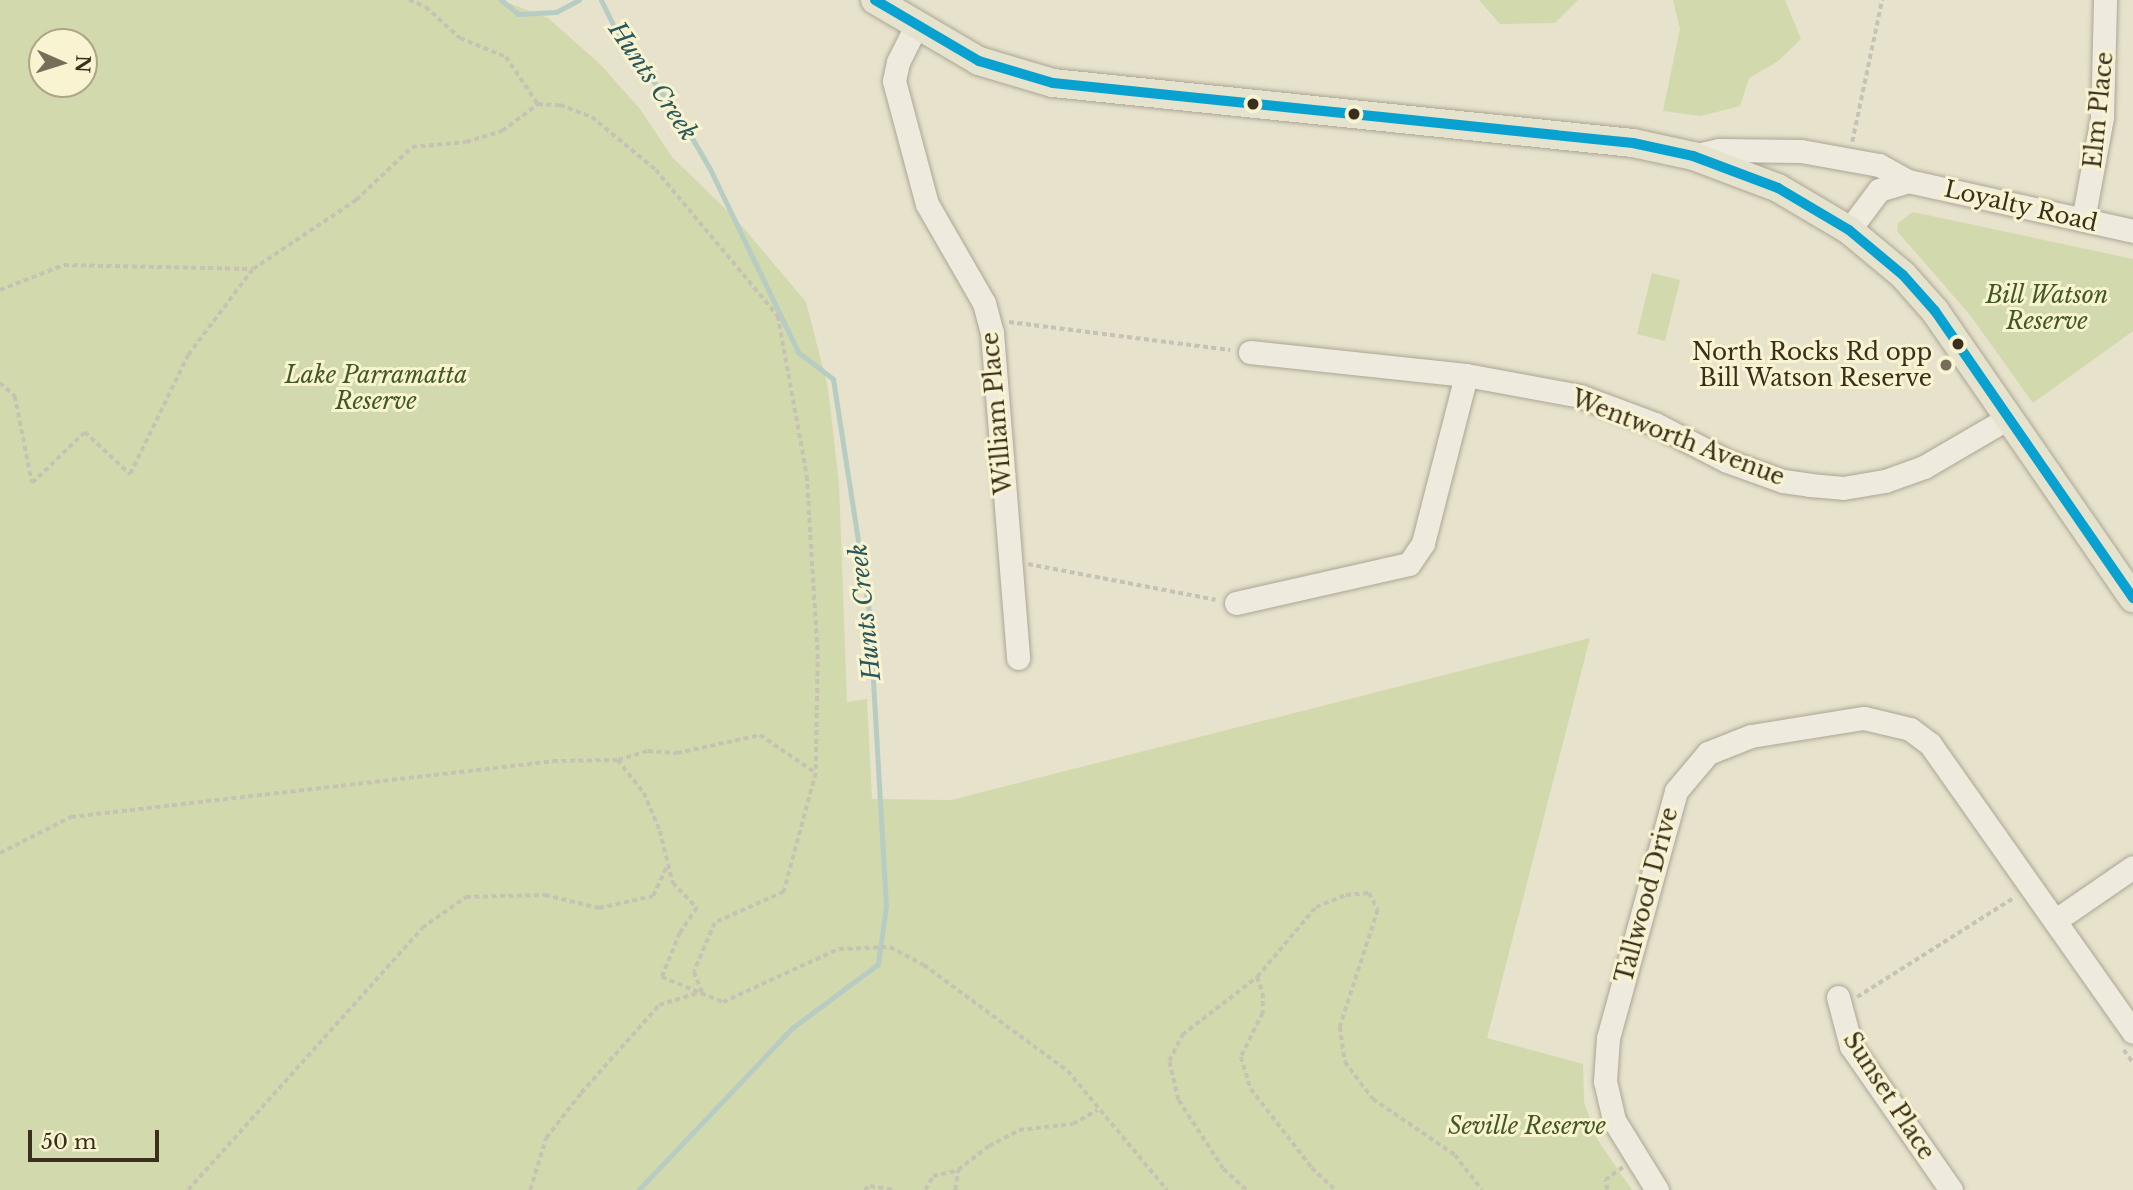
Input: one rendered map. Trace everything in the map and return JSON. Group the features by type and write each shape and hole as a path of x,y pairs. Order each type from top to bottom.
{"main road":[{"path":"875,0 979,61 1053,83 1633,143 1693,156 1778,188 1849,230 1903,275 1935,312 2133,598"}],"street":[{"name":"Elm Place","path":"2083,220 2102,117 2105,0"},
{"name":"William Place","path":"917,24 898,62 897,96 927,204 989,320 999,392 1018,658"},
{"name":"Loyalty Road","path":"1693,156 1720,150 1801,151 1879,165 1908,181 2133,231"},
{"path":"1849,230 1879,190 1908,181"},
{"name":"Wentworth Avenue","path":"1250,352 1466,375 1580,396 1655,424 1727,461 1783,481 1843,488 1885,481 1924,467 2008,418"},
{"path":"1236,603 1409,564 1423,544 1466,375"},
{"name":"Tallwood Drive","path":"1657,1190 1624,1163 1608,1100 1608,1038 1667,811 1684,777 1708,753 1751,736 1846,719 1885,720 1910,729 1950,766 2133,1032"},
{"path":"2056,920 2133,867"},
{"name":"Sunset Place","path":"1838,997 1851,1045 1951,1190"}],"path":[{"path":"409,0 426,7 460,38 506,57 538,104"},
{"path":"1852,144 1882,0"},
{"path":"0,383 15,396 32,482 85,432 130,474 188,355 253,269 356,200 412,147 466,142 502,131 538,104 560,105 592,117 656,170 778,316 807,476 818,654 816,773 784,892 715,923 694,972 702,992"},
{"path":"0,290 64,265 253,269"},
{"path":"989,320 1250,352"},
{"path":"1009,560 1236,603"},
{"path":"0,853 71,817 553,761 618,760 648,751 677,753 761,735 816,773"},
{"path":"618,760 644,793 660,831 673,883 698,908 680,933 662,977 723,1002 803,962 839,949 880,946 924,965 1068,1071 1097,1110 1167,1190"},
{"path":"188,1190 422,928 466,898 545,895 599,908 653,896 667,866"},
{"path":"1838,997 1861,997 2032,886"},
{"path":"1246,1190 1223,1169 1178,1100 1169,1061 1182,1035 1257,977 1316,907 1346,895 1369,893 1378,910 1340,1027 1345,1062 1373,1099 1455,1155 1482,1190"},
{"path":"1257,977 1264,1013 1241,1057 1251,1089 1312,1168 1336,1190"},
{"path":"530,1190 546,1138 581,1093 659,1006 702,992"},
{"path":"925,1190 933,1176 958,1170 1019,1130 1073,1124 1097,1110"},
{"path":"1607,1190 1605,1180 1624,1163"},
{"path":"955,1190 958,1170"},
{"path":"191,1185 196,1190"},
{"path":"864,1190 870,1186 894,1190"}],"green space":[{"path":"0,0 501,0 548,18 600,64 640,109 672,157 736,219 806,302 828,388 839,484 847,702 867,699 872,799 951,800 1590,638 1487,1038 1583,1064 1584,1102 1597,1139 1632,1190 0,1190"},
{"path":"1479,0 1578,0 1555,23 1500,24"},
{"path":"1673,0 1785,0 1801,39 1777,62 1749,78 1740,106 1701,116 1663,111 1680,29"},
{"name":"Bill Watson Reserve","path":"1913,212 2133,259 2133,331 2033,403 1970,315 1897,231 1898,223"},
{"path":"1652,273 1680,280 1665,341 1637,334"}],"waterway":[{"name":"Hunts Creek","path":"501,0 518,14 556,12 579,0"},
{"name":"Hunts Creek","path":"601,0 615,29 681,119 710,169 798,352 833,379 869,611 886,906 878,964 792,1028 638,1190"}],"transit line":[{"path":"875,0 979,61 1053,83 1633,143 1693,156 1778,188 1849,230 1903,275 1935,311 2133,598"}],"place":[{"name":"North Rocks Rd opp Bill Watson Reserve","path":"1946,365"}],"park label":[{"name":"Lake Parramatta Reserve","path":"376,388"},
{"name":"Seville Reserve","path":"1527,1126"}]}
